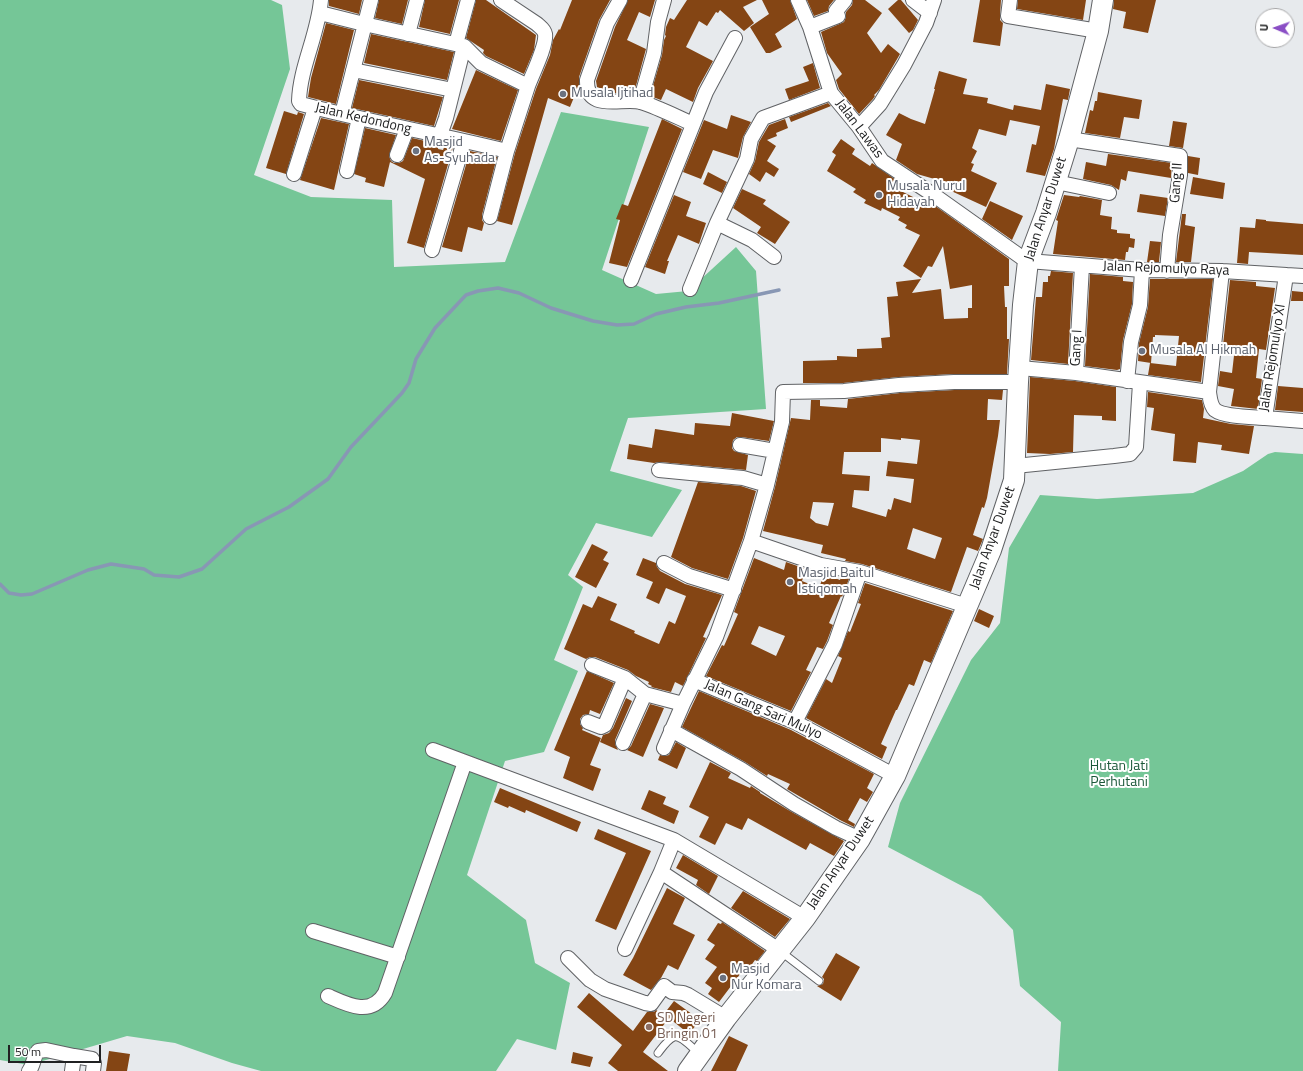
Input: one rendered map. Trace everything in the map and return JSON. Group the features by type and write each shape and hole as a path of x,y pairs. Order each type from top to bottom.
{"street":[{"path":"342,114 371,0"},
{"path":"408,34 417,0"},
{"path":"440,135 453,90 468,0"},
{"path":"490,218 508,151 528,86 542,50 545,35 537,24 501,0"},
{"path":"620,0 608,24 587,80 587,89 594,97 605,102 640,102 693,124"},
{"path":"640,102 654,53 658,22 664,0"},
{"name":"Jalan Lawas","path":"798,0 810,28 831,93 859,127 882,161 938,198 1021,257 1028,260"},
{"path":"810,28 838,16 836,11 845,0"},
{"path":"859,127 880,104 917,41 932,7 913,0"},
{"path":"1010,0 1008,16 1098,31"},
{"name":"Jalan Anyar Duwet","path":"688,1071 726,1018 805,918 860,840 895,776 991,550 1014,480 1019,375 1028,260 1056,182 1069,139 1098,31 1104,0"},
{"path":"321,7 364,24 460,45 481,63 528,86"},
{"name":"Jalan Kedondong","path":"321,7 299,86 299,101 301,104 508,151"},
{"path":"631,280 706,92 735,38"},
{"path":"353,70 453,90"},
{"path":"690,289 718,222 747,159 752,139 763,118 831,93"},
{"path":"294,174 315,108"},
{"path":"347,170 359,118"},
{"path":"397,155 407,129"},
{"name":"Gang II","path":"1069,139 1180,156 1180,175 1170,235 1167,271"},
{"path":"432,250 464,141"},
{"path":"1056,182 1109,193"},
{"path":"718,222 752,240 774,257"},
{"name":"Jalan Rejomulyo Raya","path":"1028,260 1082,266 1142,270 1222,271 1303,276"},
{"name":"Gang I","path":"775,451 782,422 783,392 844,391 1019,375 1076,373 1082,266"},
{"path":"1015,466 1130,454 1136,447 1131,342 1140,305 1142,270"},
{"name":"Jalan Rejomulyo XI","path":"1222,271 1209,392 1211,403 1216,410 1225,414 1265,418 1286,275"},
{"path":"1076,373 1209,392"},
{"path":"1265,418 1303,421"},
{"path":"664,748 682,704 716,637 752,541 767,485 775,451 740,445"},
{"path":"659,470 743,478 767,485"},
{"path":"752,541 822,565 860,572 967,606"},
{"path":"664,563 689,576 734,590"},
{"path":"795,722 835,644 860,572"},
{"path":"592,664 625,678 645,694 682,704"},
{"path":"588,722 601,727 605,725 625,678"},
{"name":"Jalan Gang Sari Mulyo","path":"694,680 795,722 895,776"},
{"path":"622,742 645,694"},
{"path":"671,730 741,769 794,804 860,840"},
{"path":"434,750 674,840 805,918"},
{"path":"328,996 346,1005 354,1007 368,1007 378,1003 385,994 465,762"},
{"path":"625,949 661,872 674,840"},
{"path":"661,872 779,950"},
{"path":"313,931 398,957"},
{"path":"568,958 590,980 605,989 651,1004 664,986 672,992 688,995 726,1018"},
{"path":"30,1071 38,1051 46,1050 92,1059 94,1063 93,1071"},
{"path":"72,1071 74,1056"}],"lane":[{"path":"779,950 820,981"},
{"path":"658,1053 672,1037 676,1036 681,1038 699,1055"}],"green space":[{"path":"0,0 271,0 282,5 290,69 254,175 311,197 392,200 394,267 505,262 561,112 649,127 602,270 656,294 688,291 736,247 756,271 766,409 628,418 610,471 682,490 652,537 596,523 568,575 583,587 554,660 578,671 544,752 505,761 467,875 526,920 535,963 570,983 556,1050 517,1039 496,1071 261,1071 232,1063 175,1043 127,1036 29,1065 0,1060"},
{"name":"Hutan Jati Perhutani","path":"1275,452 1303,454 1303,1071 1058,1071 1061,1022 1020,986 1013,930 981,896 888,847 900,803 971,660 1000,623 1009,548 1040,495 1097,499 1193,493 1243,471 1268,454"}],"building":[{"path":"329,0 362,0 359,14 329,6"},
{"path":"379,0 408,0 402,24 375,18"},
{"path":"425,0 459,0 450,34 419,27"},
{"path":"476,0 486,0 536,35 534,50 524,74 486,56 483,53 484,50 466,38"},
{"path":"572,0 610,0 599,20 579,77 580,91 577,90 570,107 548,98 512,225 497,221 515,153 536,89 550,55 553,40 559,29 560,30"},
{"path":"628,0 655,0 650,17 639,12 627,40 646,49 634,93 613,93 597,87 596,81 615,27"},
{"path":"687,0 757,0 743,7 754,23 744,31 720,10 718,13 716,12 707,26 699,21 686,47 713,61 698,88 693,102 666,89 661,100 650,96 662,55 666,36 666,27 670,18 674,20"},
{"path":"762,0 790,0 797,19 775,34 782,47 770,53 766,53 750,27 769,14"},
{"path":"807,0 834,0 829,6 828,11 814,16"},
{"path":"853,0 865,0 882,13 867,33 881,53 888,44 900,54 879,90 874,95 875,96 873,99 859,114 839,89 836,80 842,74 827,53 821,32 844,22 846,12 852,5"},
{"path":"898,0 901,0 918,20 913,30 909,33 888,9"},
{"path":"980,0 1001,0 1000,20 1003,23 1000,46 973,42"},
{"path":"1018,0 1086,0 1083,20 1017,9"},
{"path":"1114,0 1156,0 1148,33 1123,28 1126,12 1113,9"},
{"path":"326,23 354,30 336,104 308,97 311,78"},
{"path":"371,34 454,52 447,80 364,63"},
{"path":"813,63 820,88 789,100 785,89 809,81 803,67"},
{"path":"476,70 518,90 501,141 452,129"},
{"path":"939,71 967,79 963,94 988,98 987,103 1013,110 1014,105 1041,110 1046,84 1070,89 1068,100 1063,99 1054,149 1045,176 1026,172 1032,144 1036,145 1040,126 1010,120 1006,136 979,129 972,148 977,151 971,163 974,164 971,171 997,183 986,207 936,184 938,180 917,174 896,160 902,144 886,135 899,113 925,124"},
{"path":"359,80 443,97 434,126 352,108"},
{"path":"1098,92 1142,100 1139,119 1124,117 1120,138 1085,133 1090,110 1093,111 1095,101 1097,101"},
{"path":"828,103 831,106 791,122 789,117"},
{"path":"284,111 297,115 298,112 304,114 286,174 266,168"},
{"path":"731,115 751,122 743,137 738,158 713,150 701,179 683,172 704,120 727,129"},
{"path":"321,118 349,124 334,190 300,180"},
{"path":"662,119 682,129 627,267 609,263 620,220 616,219 622,204 628,206"},
{"path":"785,119 788,128 776,133 777,136 767,140 776,146 767,161 779,169 774,177 766,172 760,182 749,174 755,161 759,142 769,125"},
{"path":"1173,121 1187,123 1183,148 1169,146"},
{"path":"365,128 396,135 389,156 391,161 394,163 403,161 412,138 439,144 438,149 443,150 445,145 453,147 424,248 407,243 425,179 390,162 384,187 365,182 366,178 354,174"},
{"path":"841,139 855,149 852,154 870,166 872,163 906,187 903,192 933,207 934,205 1009,259 1009,286 1004,286 1005,307 1007,307 1007,339 1009,339 1007,374 954,374 899,377 843,383 803,383 803,361 837,360 837,356 857,357 857,349 882,348 881,338 890,337 887,297 898,296 896,282 921,279 912,293 941,289 944,319 968,318 968,308 972,308 972,285 950,289 943,246 932,267 928,266 921,278 903,266 920,235 905,228 907,225 898,220 900,217 882,208 881,211 864,203 866,200 853,192 856,189 827,171 836,155 832,152"},
{"path":"470,151 497,157 482,215 482,220 484,223 482,231 468,227 462,252 442,247"},
{"path":"1108,154 1172,163 1171,178 1128,171 1126,181 1121,179 1119,190 1111,185 1083,179 1086,162 1106,166"},
{"path":"1188,156 1200,158 1198,175 1188,173"},
{"path":"708,172 727,182 722,193 703,184"},
{"path":"1193,177 1225,183 1223,199 1190,194"},
{"path":"742,189 766,200 763,204 790,222 775,244 757,233 761,227 733,208"},
{"path":"1140,194 1168,198 1165,216 1137,212"},
{"path":"674,195 691,202 686,216 706,223 699,244 678,235 667,261 669,261 665,274 645,267"},
{"path":"1064,195 1102,200 1100,215 1112,217 1111,229 1117,230 1117,233 1130,234 1130,238 1135,239 1134,248 1129,247 1128,252 1126,252 1125,260 1053,254 1058,221 1056,220"},
{"path":"990,201 1023,216 1012,240 982,219"},
{"path":"1182,214 1186,214 1185,225 1195,227 1191,262 1176,262"},
{"path":"1256,219 1303,224 1303,255 1249,252 1248,264 1237,263 1240,227 1255,228"},
{"path":"1150,241 1161,242 1159,262 1147,262"},
{"path":"1051,271 1073,273 1068,364 1031,360 1036,297 1042,297 1043,282 1048,282 1048,276 1050,276"},
{"path":"1090,274 1123,277 1123,281 1133,282 1132,304 1123,340 1120,369 1117,370 1085,366"},
{"path":"1150,279 1213,279 1201,382 1148,375 1150,363 1176,366 1179,336 1155,335 1155,337 1153,337 1151,363 1138,361 1139,343 1148,307"},
{"path":"1230,280 1256,282 1256,286 1275,288 1266,350 1259,349 1256,378 1262,379 1258,409 1231,406 1234,389 1218,386 1220,371 1232,373 1235,347 1223,345"},
{"path":"1292,291 1303,292 1303,301 1291,301"},
{"path":"1030,377 1075,381 1116,387 1116,421 1102,420 1102,416 1074,415 1073,452 1050,454 1027,453"},
{"path":"1278,386 1303,388 1303,412 1275,410"},
{"path":"954,390 1003,390 1002,400 988,399 987,420 1000,420 987,498 984,508 982,507 973,535 983,539 978,551 967,547 951,592 862,564 845,561 846,559 821,553 823,545 763,531 791,418 810,420 811,400 820,400 820,406 847,408 848,399 900,393","holes":["881,438 920,440 917,464 888,461 886,476 914,479 911,503 894,498 891,510 888,509 886,517 852,507 854,490 869,491 870,476 842,474 844,452 881,452","813,502 834,503 828,526 816,523 810,518","913,528 942,538 935,559 907,549"]},
{"path":"1148,392 1202,400 1204,409 1203,418 1231,424 1254,426 1249,454 1221,450 1222,445 1198,442 1196,463 1173,461 1175,434 1151,430 1154,408 1147,407"},
{"path":"732,413 774,421 769,441 741,437 737,437 733,440 732,448 734,451 748,455 746,470 660,462 654,463 627,459 629,444 652,448 655,429 694,435 695,423 730,426"},
{"path":"698,482 741,486 756,491 743,538 728,579 692,568 671,557"},
{"path":"592,544 608,552 603,560 609,563 596,588 575,577"},
{"path":"643,558 656,563 660,571 685,584 722,595 703,637 706,638 683,686 675,682 671,692 651,687 652,686 648,684 649,682 636,676 628,670 595,657 586,659 564,649 583,604 592,608 598,596 617,604 610,620 659,644 669,621 675,624 686,596 666,588 659,604 646,598 653,582 636,575"},
{"path":"754,558 784,570 786,562 806,569 802,581 819,588 824,574 840,580 841,577 849,579 829,623 833,625 827,641 823,649 817,647 806,670 811,672 791,711 706,676 722,645 724,646 738,614 734,612","holes":["759,626 785,636 776,656 751,644"]},
{"path":"865,583 953,611 931,663 924,660 914,686 909,684 896,710 881,744 887,747 882,759 806,718 826,679 832,683 842,658 838,656 848,631 850,632 861,604 858,603"},
{"path":"979,609 994,616 989,628 974,621"},
{"path":"587,671 614,683 600,714 590,710 589,714 583,715 580,719 580,724 583,728 582,730 601,738 590,765 601,769 593,791 563,778 570,757 554,750"},
{"path":"699,691 791,730 874,774 867,788 873,792 867,802 860,798 848,820 855,824 854,827 787,789 790,784 768,774 767,776 682,727"},
{"path":"626,698 632,701 615,740 618,750 600,742 603,735 609,733 613,728"},
{"path":"650,704 664,708 643,757 627,750 631,746"},
{"path":"676,742 686,748 677,769 658,760 660,755 669,755"},
{"path":"710,762 731,773 728,778 750,788 751,786 790,811 844,841 834,856 810,843 806,850 748,818 742,830 726,823 715,845 699,837 709,817 689,807"},
{"path":"500,788 581,822 577,832 526,810 525,813 509,806 508,808 494,802"},
{"path":"649,790 666,797 663,804 679,811 674,824 641,809"},
{"path":"598,829 651,851 616,930 595,921 626,853 594,839"},
{"path":"683,855 718,876 709,894 696,885 698,880 676,868"},
{"path":"667,888 685,898 673,924 695,935 678,970 668,965 661,978 651,990 623,975 633,958"},
{"path":"743,891 790,919 775,937 731,908"},
{"path":"722,922 765,951 750,967 747,965 719,1002 708,994 712,988 705,983 717,967 705,959 715,945 707,940 718,923 721,924"},
{"path":"836,953 860,967 841,1001 817,986 823,984 824,979 822,977"},
{"name":"SD Negeri Bringin 01","path":"589,993 633,1031 647,1012 654,1012 656,1010 668,1018 664,1014 674,1001 700,1020 689,1034 669,1018 643,1052 668,1071 618,1071 608,1063 622,1045 577,1007"},
{"path":"729,1036 748,1045 736,1071 711,1071"},
{"path":"109,1051 130,1054 127,1071 106,1071"},
{"path":"573,1052 593,1057 590,1067 571,1063"}],"waterway":[{"path":"0,584 9,593 21,595 32,594 88,570 111,564 144,569 154,575 179,577 202,569 246,529 289,507 328,479 351,447 402,393 409,383 416,359 435,328 466,295 478,291 498,288 519,293 551,308 593,321 617,325 634,324 656,314 686,307 719,303 779,290"}],"place":[{"name":"Musala Ijtihad","path":"563,94"},
{"name":"Masjid As-Syuhada","path":"416,151"},
{"name":"Musala Nurul Hidayah","path":"879,195"},
{"name":"Musala Al Hikmah","path":"1142,351"},
{"name":"Masjid Baitul Istiqomah","path":"790,582"},
{"name":"Masjid Nur Komara","path":"723,978"},
{"name":"SD Negeri Bringin 01","path":"649,1027"}]}
